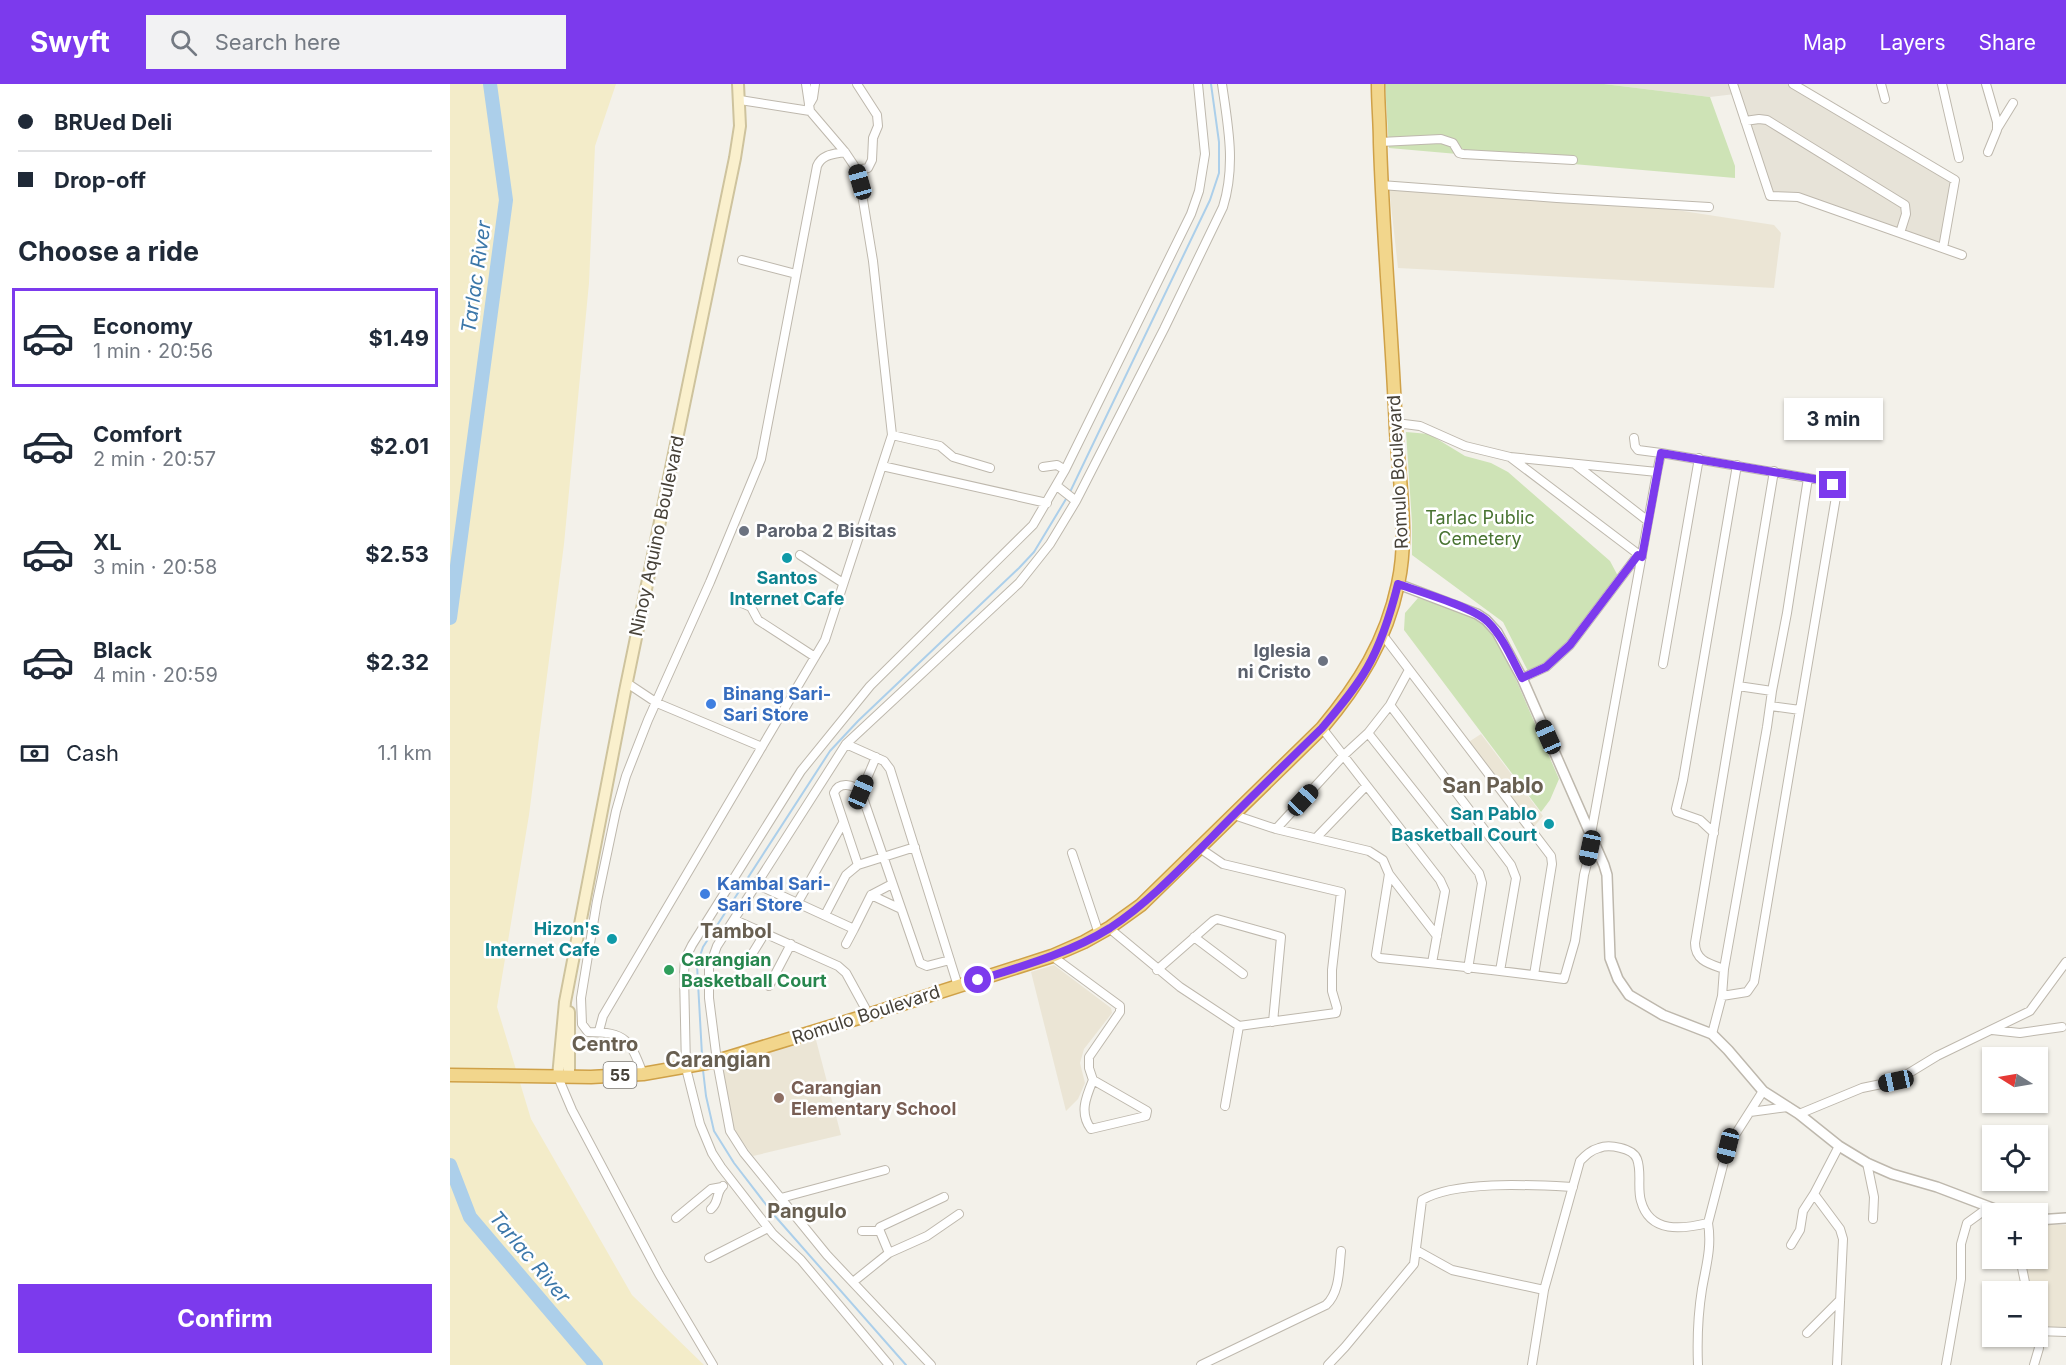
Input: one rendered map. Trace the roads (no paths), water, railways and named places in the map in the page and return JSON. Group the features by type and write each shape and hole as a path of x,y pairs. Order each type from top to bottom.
{"highway":[{"name":"Romulo Boulevard","path":"450,1075 559,1077 643,1074 686,1068 717,1061 869,1015 1052,956 1104,931 1141,905 1201,849 1322,728 1366,669 1382,634 1398,584 1402,537 1381,185 1378,84"}],"main road":[{"name":"Ninoy Aquino Boulevard","path":"559,1077 570,998 568,988 627,683 735,158 740,126 738,84"}],"street":[{"path":"599,1031 603,1016 825,640 892,435 873,261 857,170 810,108 806,84"},
{"path":"810,108 815,84"},
{"path":"857,84 877,115 878,126 873,138 872,160 868,168 857,170"},
{"path":"889,1365 801,1260 768,1228 712,1153 700,1124 686,1068 683,1005 686,959 692,945 801,771 870,686 1033,525 1057,486 1191,214 1199,191 1205,154 1198,84"},
{"path":"932,1365 853,1282 744,1154 730,1131 717,1061 709,998 709,968 717,946 846,744 1019,583 1050,544 1076,501 1223,207 1230,186 1232,163 1222,84"},
{"path":"1733,84 1770,196 1798,197 1962,255"},
{"path":"1793,84 1955,180 1943,248"},
{"path":"1881,84 1885,99"},
{"path":"1942,84 1959,158"},
{"path":"1986,84 1997,122 1996,130"},
{"path":"740,100 810,108"},
{"path":"1988,152 1996,130 2013,103"},
{"path":"1745,120 1767,120 1905,205 1906,214 1900,233"},
{"path":"1380,142 1442,139 1453,142 1459,153 1463,154 1573,160"},
{"path":"643,1074 633,1048 628,1042 599,1031 588,1032 584,1029 580,1016 597,901 616,811 626,776 648,720 761,459 820,160 845,152"},
{"path":"1381,185 1709,207"},
{"path":"742,260 796,274"},
{"path":"1396,423 1420,426 1465,446 1510,457 1658,472"},
{"path":"892,435 940,446 953,457 990,468"},
{"path":"1634,438 1638,450 1699,458 1821,480 1833,485 1837,491 1754,982 1747,992 1722,996"},
{"path":"1389,874 1376,955 1468,969 1564,979 1567,976 1575,941 1584,875 1640,556 1661,453"},
{"path":"1510,457 1640,556"},
{"path":"1663,664 1699,458"},
{"path":"1043,467 1058,465 1065,470"},
{"path":"1576,465 1648,521"},
{"path":"1714,833 1700,820 1677,812 1676,809 1683,780 1737,465"},
{"path":"882,466 1047,503"},
{"path":"1724,969 1701,960 1695,951 1774,471"},
{"path":"1712,1034 1722,996 1724,969 1787,614 1808,478"},
{"path":"1057,486 1076,501"},
{"path":"800,555 843,583"},
{"path":"1522,678 1546,667 1570,645 1640,556"},
{"path":"1398,584 1444,600 1486,620 1497,632 1522,678 1607,875 1610,958 1618,979 1629,996 1663,1015 1712,1034 1763,1090 1799,1113 1839,1146 1867,1163 1892,1174 1937,1187 1982,1204"},
{"path":"737,601 751,607 758,620 815,657"},
{"path":"1382,634 1551,856 1552,864 1534,975"},
{"path":"1276,829 1344,755 1368,733 1390,705 1409,670"},
{"path":"627,683 657,703 762,747"},
{"path":"1738,686 1772,691"},
{"path":"1390,705 1511,865 1516,878 1500,971"},
{"path":"1770,706 1800,710"},
{"path":"1322,728 1440,880 1445,891 1432,963"},
{"path":"1368,733 1479,873 1482,883 1468,969"},
{"path":"846,744 884,761 890,769 958,986"},
{"path":"861,792 876,757"},
{"path":"858,865 834,794 836,788 841,786 851,785 861,792 920,963 927,966 950,960"},
{"path":"1316,838 1366,786"},
{"path":"1234,815 1276,829 1369,852 1383,860 1389,874 1437,936"},
{"path":"798,902 843,823"},
{"path":"825,915 846,875 858,865 915,847"},
{"path":"1072,853 1104,931 1180,987 1239,1026 1336,1013 1337,1008 1332,991 1332,970 1341,892 1223,864 1201,849"},
{"path":"756,884 854,929"},
{"path":"846,944 872,895 892,884"},
{"path":"872,895 901,909"},
{"path":"1157,970 1217,919 1281,937 1273,1022"},
{"path":"735,920 830,961 846,973 869,1015"},
{"path":"749,959 765,933"},
{"path":"1194,937 1243,974"},
{"path":"769,986 791,944"},
{"path":"1052,956 1120,1006 1120,1012 1089,1057 1089,1068 1093,1080 1147,1111 1146,1116 1091,1129 1084,1108 1085,1098 1093,1080"},
{"path":"1799,1113 1862,1088 1896,1081 1937,1056 2030,1011 2066,962"},
{"path":"1225,1106 1239,1026"},
{"path":"1991,1030 2020,1033 2062,1027"},
{"path":"559,1077 572,1110 659,1274 713,1365"},
{"path":"1698,1365 1697,1345 1702,1290 1711,1241 1708,1223 1728,1146 1763,1090"},
{"path":"1750,1112 1788,1107"},
{"path":"1532,1365 1544,1290 1580,1161 1589,1152 1602,1146 1630,1151 1635,1155 1638,1162 1641,1202 1649,1216 1665,1227 1686,1229 1708,1223"},
{"path":"1791,1245 1800,1230 1803,1211 1839,1146"},
{"path":"1867,1163 1874,1197 1873,1219"},
{"path":"781,1198 885,1170"},
{"path":"711,1209 717,1202 718,1192 730,1179"},
{"path":"1328,1365 1414,1264 1419,1207 1422,1200 1431,1195 1460,1188 1516,1185 1573,1187"},
{"path":"676,1218 711,1189 722,1187"},
{"path":"1814,1194 1840,1229 1843,1239 1837,1365"},
{"path":"889,1253 880,1227 944,1197"},
{"path":"1946,1365 1961,1279 1960,1244 1967,1223 1982,1212"},
{"path":"853,1282 889,1253 927,1236 959,1214"},
{"path":"2048,1219 2066,1218"},
{"path":"709,1258 768,1228"},
{"path":"862,1231 880,1231"},
{"path":"1416,1250 1452,1270 1544,1290"},
{"path":"1202,1365 1326,1305 1333,1298 1336,1288 1341,1251"},
{"path":"1807,1333 1840,1300"},
{"path":"2048,1331 2066,1332"},
{"path":"2034,1365 2039,1347"}],"waterway":[{"name":"Tarlac River","path":"450,618 506,200 490,84"},
{"path":"1070,492 1210,200 1219,173 1219,142 1211,84"},
{"path":"702,1055 697,965 703,947 830,751 858,721 1034,552 1066,499"},
{"path":"703,1070 714,1131 734,1163 774,1215 906,1365"},
{"name":"Tarlac River","path":"450,1165 470,1217 596,1365"}],"place":[{"name":"Paroba 2 Bisitas","path":"744,531"},
{"name":"Santos Internet Cafe","path":"787,558"},
{"name":"Iglesia ni Cristo","path":"1323,661"},
{"name":"Binang Sari- Sari Store","path":"711,704"},
{"name":"San Pablo Basketball Court","path":"1549,824"},
{"name":"Kambal Sari- Sari Store","path":"705,894"},
{"name":"Hizon's Internet Cafe","path":"612,939"},
{"name":"Carangian Basketball Court","path":"669,970"},
{"name":"Carangian Elementary School","path":"779,1098"}],"district":[{"name":"San Pablo","path":"1493,786"},
{"name":"Tambol","path":"736,931"},
{"name":"Centro","path":"605,1044"},
{"name":"Carangian","path":"718,1060"},
{"name":"Pangulo","path":"807,1211"}],"park label":[{"name":"Tarlac Public Cemetery","path":"1480,528"}]}
